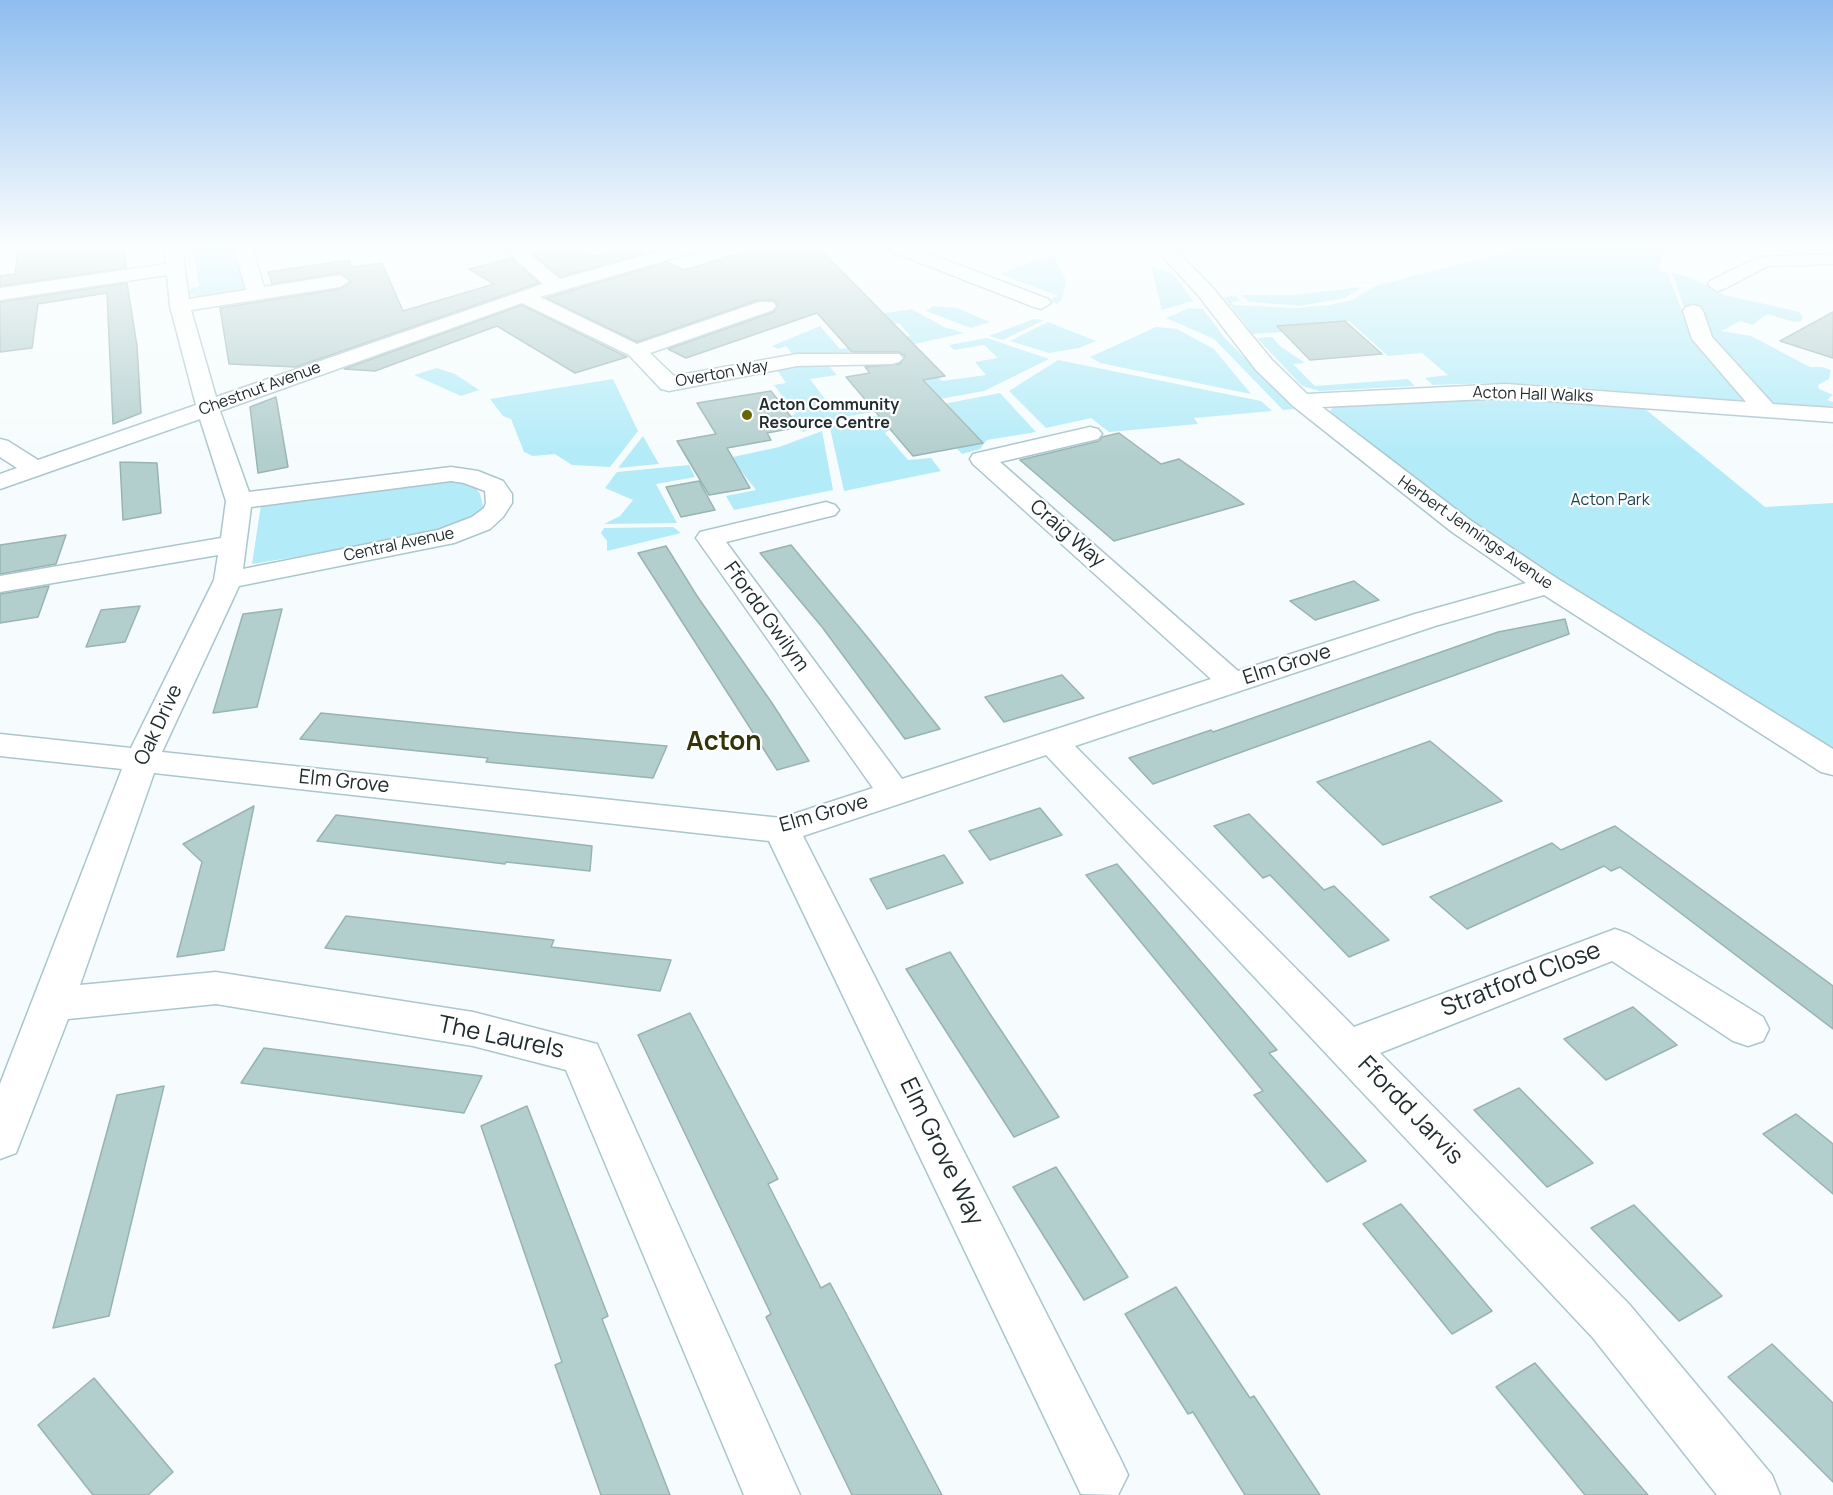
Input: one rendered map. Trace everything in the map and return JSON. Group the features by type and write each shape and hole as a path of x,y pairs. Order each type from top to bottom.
{"street":[{"name":"Oak Drive","path":"0,1139 53,1004 142,759 228,580 239,501 208,408 183,317"},
{"name":"Chestnut Avenue","path":"0,482 465,317"},
{"name":"Overton Way","path":"566,317 636,351 669,384 797,360 892,358"},
{"path":"636,351 735,317"},
{"name":"Herbert Jennings Avenue","path":"1226,317 1264,365 1300,401 1442,512 1548,585 1833,764"},
{"path":"1695,317 1702,339 1766,410"},
{"name":"Acton Hall Walks","path":"1300,401 1506,391 1833,415"},
{"name":"Craig Way","path":"1090,434 982,459 1233,683"},
{"path":"0,446 35,469"},
{"name":"Central Avenue","path":"228,580 445,537 481,523 494,512 499,503 499,494 494,486 469,476 450,474 239,501"},
{"name":"Ffordd Gwilym","path":"826,510 709,538 894,793"},
{"path":"0,584 233,544"},
{"name":"Elm Grove","path":"0,745 782,830 1425,620 1548,585"},
{"name":"Ffordd Jarvis","path":"1052,742 1611,1321 1752,1495"},
{"name":"Elm Grove Way","path":"782,830 1100,1475"},
{"name":"Stratford Close","path":"1348,1047 1615,944 1748,1029"},
{"name":"The Laurels","path":"53,1004 216,988 473,1029 582,1056 772,1495"}],"green space":[{"path":"867,317 926,317 944,327 964,333 892,349 877,342 910,336 899,323 875,326"},
{"path":"941,317 978,317 990,322 971,328"},
{"path":"1209,317 1225,338 1294,409 1283,410 1214,339 1166,318"},
{"path":"1239,317 1685,317 1693,338 1752,403 1560,386 1495,383 1433,385 1425,378 1448,375 1422,353 1388,356 1349,321 1278,326 1283,332 1253,334"},
{"path":"1687,317 1763,317 1753,325 1740,321 1721,331 1751,336 1810,367 1831,370 1829,379 1818,385 1819,389 1833,395 1827,400 1833,402 1833,406 1813,408 1771,404 1695,338"},
{"path":"1776,317 1803,317 1801,321 1794,322"},
{"path":"1034,319 1044,320 1003,340 989,336"},
{"path":"1048,322 1096,341 1079,348 1049,353 1010,341"},
{"path":"820,326 840,349 873,344 857,352 793,355 786,346 778,349 772,346"},
{"path":"1156,327 1177,329 1214,349 1251,394 1100,363 1090,357"},
{"path":"1272,337 1281,347 1305,363 1293,364 1315,386 1408,379 1415,386 1320,391 1302,386 1257,338"},
{"path":"987,338 1049,359 984,391 934,400 909,374 918,356 942,381 986,375 975,362 998,358 984,345 954,350 949,345"},
{"path":"1058,360 1261,401 1272,411 1194,418 1198,424 1109,432 1091,418 1046,428 1009,391"},
{"path":"828,365 837,375 810,379 833,410 875,403 924,403 844,417 803,432 791,416 796,414 774,385 786,383 775,367"},
{"path":"437,368 455,374 479,390 461,396 414,375"},
{"path":"613,379 638,431 610,467 572,465 555,454 533,456 524,452 511,419 503,416 490,399"},
{"path":"1000,393 1036,432 987,440 980,449 962,454 947,438 973,433 961,420 928,426 913,410"},
{"name":"Acton Park","path":"1441,399 1520,399 1644,408 1765,507 1833,503 1833,755 1531,564 1329,416 1335,415 1330,411 1334,406"},
{"path":"903,411 895,426 885,433 908,460 931,458 941,471 844,491 830,428 847,421"},
{"path":"822,431 833,490 734,510 726,496 756,490 741,471 704,478 728,458 779,447"},
{"path":"643,436 659,464 618,468"},
{"path":"689,465 695,477 656,484 677,523 604,524 620,516 633,500 605,488 617,472"},
{"path":"420,480 460,480 474,486 480,494 484,510 472,522 387,542 252,564 261,505"},
{"path":"673,527 681,533 607,551 607,541 601,533 604,528"}],"building":[{"path":"0,317 36,317 32,348 0,352"},
{"path":"108,317 132,317 137,346 141,413 113,424"},
{"path":"221,317 441,317 296,367 229,364"},
{"path":"489,317 546,317 627,357 575,373 497,326 375,371 344,369"},
{"path":"585,317 710,317 637,342"},
{"path":"760,317 806,317 686,358 668,349"},
{"path":"820,317 887,317 945,376 923,380 983,443 913,456 846,377 870,373 865,367 900,364 905,356 899,352 852,352"},
{"path":"1824,317 1833,317 1833,358 1780,341"},
{"path":"1345,321 1382,354 1310,360 1277,326"},
{"name":"Acton Community Resource Centre","path":"771,391 799,427 767,433 771,440 727,448 750,488 709,495 677,441 716,434 697,403"},
{"path":"276,397 288,467 258,473 250,407"},
{"path":"1119,433 1161,464 1179,459 1244,504 1114,541 1020,460 1099,441 1102,437"},
{"path":"120,462 157,463 161,513 123,520"},
{"path":"699,481 715,510 681,517 666,487"},
{"path":"66,535 56,564 0,574 0,545"},
{"path":"791,545 940,729 905,739 822,627 760,553"},
{"path":"666,546 697,596 772,703 809,761 777,770 638,553"},
{"path":"1354,581 1379,600 1315,620 1290,601"},
{"path":"49,586 38,617 0,623 0,594"},
{"path":"140,606 125,642 86,647 101,610"},
{"path":"282,609 257,707 213,713 243,614"},
{"path":"1565,619 1569,634 1153,784 1129,758 1211,730 1213,732 1498,632"},
{"path":"1062,675 1084,698 1004,722 985,697"},
{"path":"321,713 667,746 653,778 486,762 488,758 300,739"},
{"path":"1430,741 1502,801 1383,845 1317,782"},
{"path":"254,806 224,950 177,957 202,862 183,844"},
{"path":"1040,808 1062,835 990,860 969,831"},
{"path":"1249,814 1324,890 1334,886 1389,940 1349,957 1270,875 1263,878 1214,826"},
{"path":"336,815 592,846 590,871 506,862 505,864 317,841"},
{"path":"1615,826 1833,986 1833,1029 1620,867 1611,871 1604,866 1467,929 1430,897 1552,843 1561,850"},
{"path":"944,855 963,883 887,909 870,879"},
{"path":"1117,864 1277,1050 1269,1053 1366,1161 1327,1182 1254,1095 1263,1091 1086,875"},
{"path":"346,916 554,940 551,947 671,960 660,991 325,948"},
{"path":"950,952 1059,1117 1014,1137 906,969"},
{"path":"1633,1007 1677,1045 1606,1080 1564,1039"},
{"path":"690,1013 778,1179 768,1184 821,1288 830,1283 942,1495 852,1495 766,1317 771,1314 638,1035"},
{"path":"264,1048 482,1076 464,1113 241,1083"},
{"path":"164,1086 109,1316 53,1328 117,1095"},
{"path":"1519,1088 1593,1163 1547,1187 1474,1110"},
{"path":"527,1106 608,1316 602,1319 670,1495 601,1495 555,1365 562,1362 481,1126"},
{"path":"1796,1114 1833,1144 1833,1194 1763,1134"},
{"path":"1056,1167 1128,1277 1084,1300 1013,1187"},
{"path":"1401,1204 1492,1311 1452,1334 1363,1224"},
{"path":"1634,1205 1722,1296 1679,1321 1591,1228"},
{"path":"1176,1287 1250,1398 1254,1396 1320,1495 1245,1495 1193,1412 1188,1414 1125,1314"},
{"path":"1772,1344 1833,1403 1833,1482 1728,1377"},
{"path":"1535,1363 1648,1495 1585,1495 1496,1387"},
{"path":"94,1378 173,1472 148,1495 93,1495 38,1425"}],"place":[{"name":"Acton Community Resource Centre","path":"747,415"}],"district":[{"name":"Acton","path":"724,743"}]}
